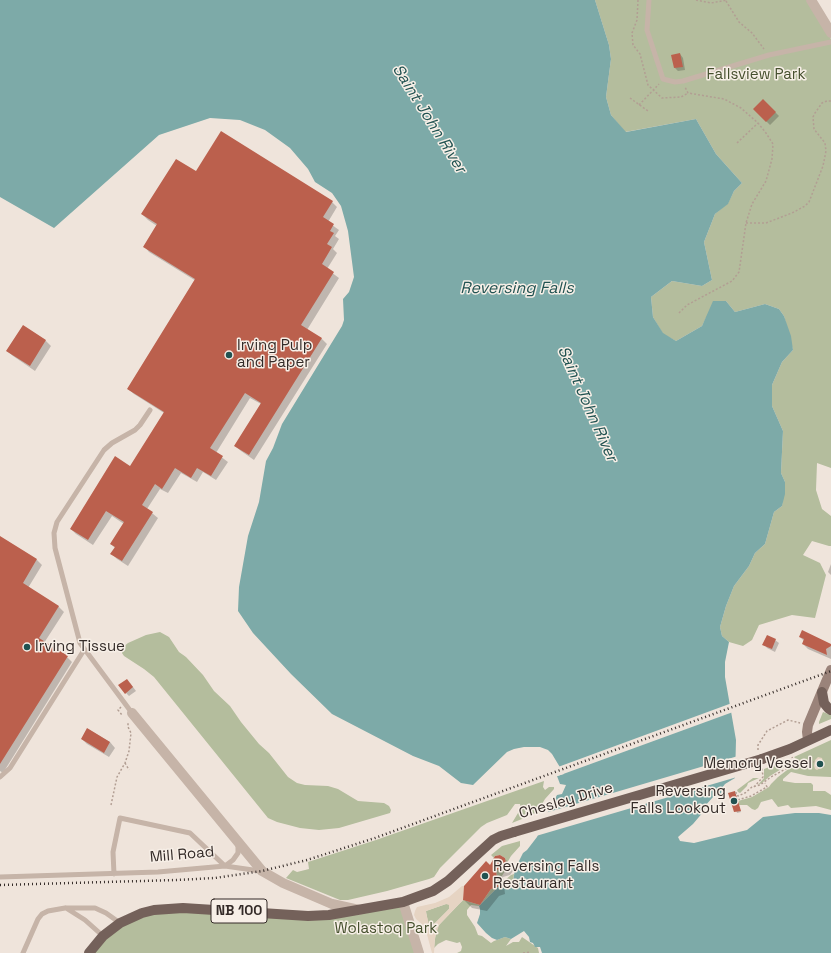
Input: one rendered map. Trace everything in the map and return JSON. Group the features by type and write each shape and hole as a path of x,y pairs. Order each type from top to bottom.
{"main road":[{"path":"822,692 824,703 831,710"},
{"name":"Chesley Drive","path":"403,902 432,891 448,881 493,840 514,832 761,759 790,749 831,730"},
{"name":"NB 100","path":"89,953 103,936 120,922 142,914 169,908 208,909 308,916 328,915 403,902"}],"street":[{"path":"811,0 831,33"},
{"path":"808,740 808,725 831,670"},
{"path":"128,714 238,840 262,871"},
{"name":"Mill Road","path":"262,871 283,883 332,904 358,910"},
{"path":"403,902 419,953"}],"lane":[{"path":"649,0 647,30 663,79 675,82 682,82 769,55 831,42"},
{"path":"128,714 124,702 84,650 77,636 55,548 55,528 57,522 104,450 112,443 135,430 150,410"},
{"path":"0,777 10,768 84,650"},
{"path":"114,874 113,852 120,818 190,833 225,866 233,860 238,853 238,840"},
{"name":"Mill Road","path":"0,877 114,874 188,870 225,866 262,871"},
{"path":"65,908 86,920 103,936"},
{"path":"23,953 42,914 56,909 94,908 103,911 120,922"}],"path":[{"path":"638,0 637,20 632,33 633,45 640,54 648,86 665,99 681,97 688,93 724,99 741,108 758,123 773,144 772,158 766,181 752,204 746,223 739,272 732,281 687,305 679,313"},
{"path":"696,0 711,4 727,0 739,22 752,32 769,55"},
{"path":"639,105 663,79"},
{"path":"682,82 688,93"},
{"path":"630,98 648,111"},
{"path":"746,223 766,223 792,213 809,202 823,166 826,151 825,143 814,129 813,117 822,103 831,101"},
{"path":"737,143 758,123"},
{"path":"124,702 118,710 128,714"},
{"path":"736,793 738,796 743,794 754,787 764,776 758,745 767,731 788,720 808,725"},
{"path":"111,805 117,777 125,763 129,751 131,733 128,723"},
{"path":"790,749 794,762"},
{"path":"794,762 802,764 810,761 814,762"},
{"path":"754,787 760,786 771,777 791,766 794,762"},
{"path":"125,763 129,770"},
{"path":"734,801 751,796 767,787 764,782"},
{"path":"733,797 736,805"},
{"path":"497,883 507,888"},
{"path":"523,953 531,952"}],"green space":[{"name":"Fallsview Park","path":"595,0 809,0 831,39 831,468 817,463 816,490 822,509 831,516 831,546 812,541 803,555 820,563 826,575 815,618 792,615 759,625 752,640 743,646 729,642 722,636 720,627 734,586 749,566 755,553 765,544 774,512 782,506 785,482 781,473 783,431 772,406 772,385 782,362 793,350 784,316 779,309 765,304 735,312 726,301 706,318 702,326 676,341 663,334 653,317 651,297 672,281 702,286 712,280 704,242 715,214 728,203 734,191 742,183 716,154 696,119 625,132 611,115 606,97 611,59 609,45"},
{"path":"160,632 169,637 179,652 186,657 203,675 214,691 230,706 241,722 288,777 297,783 305,785 328,786 338,789 358,801 384,803 389,806 391,810 390,813 339,828 319,830 300,828 268,818 154,677 122,653 122,648 128,643 146,635"},
{"path":"823,712 831,715 831,719 819,724 819,722"},
{"path":"831,740 831,777 808,776 791,772 783,779 783,781 811,783 813,785 813,791 825,791 831,795 831,810 816,806 791,808 788,805 778,807 772,799 761,802 755,810 747,805 739,805 738,801 752,797 769,787 778,777 795,764 798,764 799,762 794,757"},
{"path":"790,759 791,763 758,785 764,778 764,769"},
{"path":"753,778 759,778 748,783 740,793 738,792 737,790"},
{"path":"544,781 543,787 545,790 549,787 554,787 554,789 542,804 540,813 529,814 512,823 521,808 520,804 515,804 507,815 481,827 440,868 434,877 429,879 387,891 348,900 340,900 286,878 293,870 297,872 309,869 308,862 376,840"},
{"path":"520,841 520,846 507,863 507,868 500,879 498,886 514,874 513,882 510,885 498,887 496,869 503,868 506,863 505,858 500,855 495,856 494,858 491,855 502,846"},
{"path":"498,887 480,905 491,889"},
{"path":"463,900 480,905 471,905 467,910 467,915 475,927 478,935 482,936 491,943 505,937 511,939 506,946 513,942 519,942 522,937 538,948 539,953 457,953 461,951 462,947 460,942 457,943 446,940 434,948 436,931 439,925"},
{"name":"Wolastoq Park","path":"403,902 419,953 89,953 103,936 154,910 308,916"},
{"path":"449,904 449,909 435,923 431,925 428,923 426,911"}],"shaded area":[{"path":"818,757 822,758 823,762 822,767 817,770 814,766 815,760"},
{"path":"464,886 463,900 439,925 435,938 434,953 432,953 425,927 416,919 414,915 415,911 417,907 435,903 449,897","holes":["446,904 449,905 449,909 434,924 429,924 426,911"]}],"water":[{"path":"0,0 595,0 609,45 611,59 606,97 611,115 626,132 696,119 716,154 742,183 734,191 728,204 715,214 704,242 712,280 702,286 672,281 651,297 653,317 663,333 676,341 702,326 713,301 726,301 735,312 765,304 779,309 784,316 791,336 793,350 782,362 772,385 772,406 783,431 781,473 785,482 785,494 782,506 774,512 765,544 755,553 749,566 734,586 720,627 722,636 729,642 725,662 725,677 736,740 735,778 725,784 722,788 721,794 713,797 693,824 678,837 680,841 694,843 747,830 763,817 795,813 819,813 831,815 831,953 542,953 540,947 535,947 533,943 530,942 529,937 524,931 511,939 505,937 497,940 486,933 477,923 480,914 479,906 498,887 510,885 513,882 515,869 523,853 537,837 557,795 562,794 566,785 560,784 557,776 564,774 552,754 548,750 540,747 524,747 514,749 507,752 473,785 461,783 439,766 413,756 332,714 291,674 253,633 238,611 239,587 248,536 259,502 266,461 273,448 282,424 342,326 344,320 343,299 349,292 354,277 348,231 341,206 332,193 315,182 308,169 290,148 265,130 240,120 210,118 159,135 54,228 0,197"}],"pier":[{"path":"732,703 733,712 555,777 561,773 558,767"},
{"path":"738,756 737,777 536,836 545,813"}],"building":[{"path":"680,53 683,67 674,68 671,55"},
{"path":"763,99 776,112 766,122 753,109"},
{"name":"Irving Pulp and Paper","path":"221,131 333,201 323,217 334,224 330,231 334,233 327,244 332,247 322,264 334,272 301,325 322,338 249,455 234,446 261,403 245,393 210,448 223,456 211,476 197,468 191,478 175,468 162,489 155,484 142,505 153,512 122,561 110,554 115,547 110,544 124,522 106,511 88,540 70,529 115,456 130,466 164,412 127,389 195,279 143,247 157,224 141,214 176,159 196,171"},
{"path":"23,325 46,340 30,366 6,351"},
{"name":"Irving Tissue","path":"0,536 37,559 23,583 59,606 39,638 68,656 0,764"},
{"path":"802,630 831,644 831,646 826,649 827,655 802,644 804,639 799,637"},
{"path":"767,635 776,639 772,649 762,645"},
{"path":"127,679 133,687 125,694 118,685"},
{"path":"87,728 110,742 104,753 81,739"},
{"path":"735,791 741,811 734,812 728,793"},
{"name":"Reversing Falls Restaurant","path":"500,855 505,858 506,863 503,868 496,870 498,887 491,889 480,905 463,900 464,886 486,861 490,865 495,856"}],"railway":[{"path":"0,885 215,878 262,871 307,860 375,838 831,671"}],"place":[{"name":"Irving Pulp and Paper","path":"229,355"},
{"name":"Irving Tissue","path":"27,647"},
{"name":"Memory Vessel","path":"820,764"},
{"name":"Reversing Falls Lookout","path":"734,801"},
{"name":"Reversing Falls Restaurant","path":"485,876"}],"water label":[{"name":"Saint John River","path":"429,119"},
{"name":"Reversing Falls","path":"517,289"},
{"name":"Saint John River","path":"587,404"}]}
